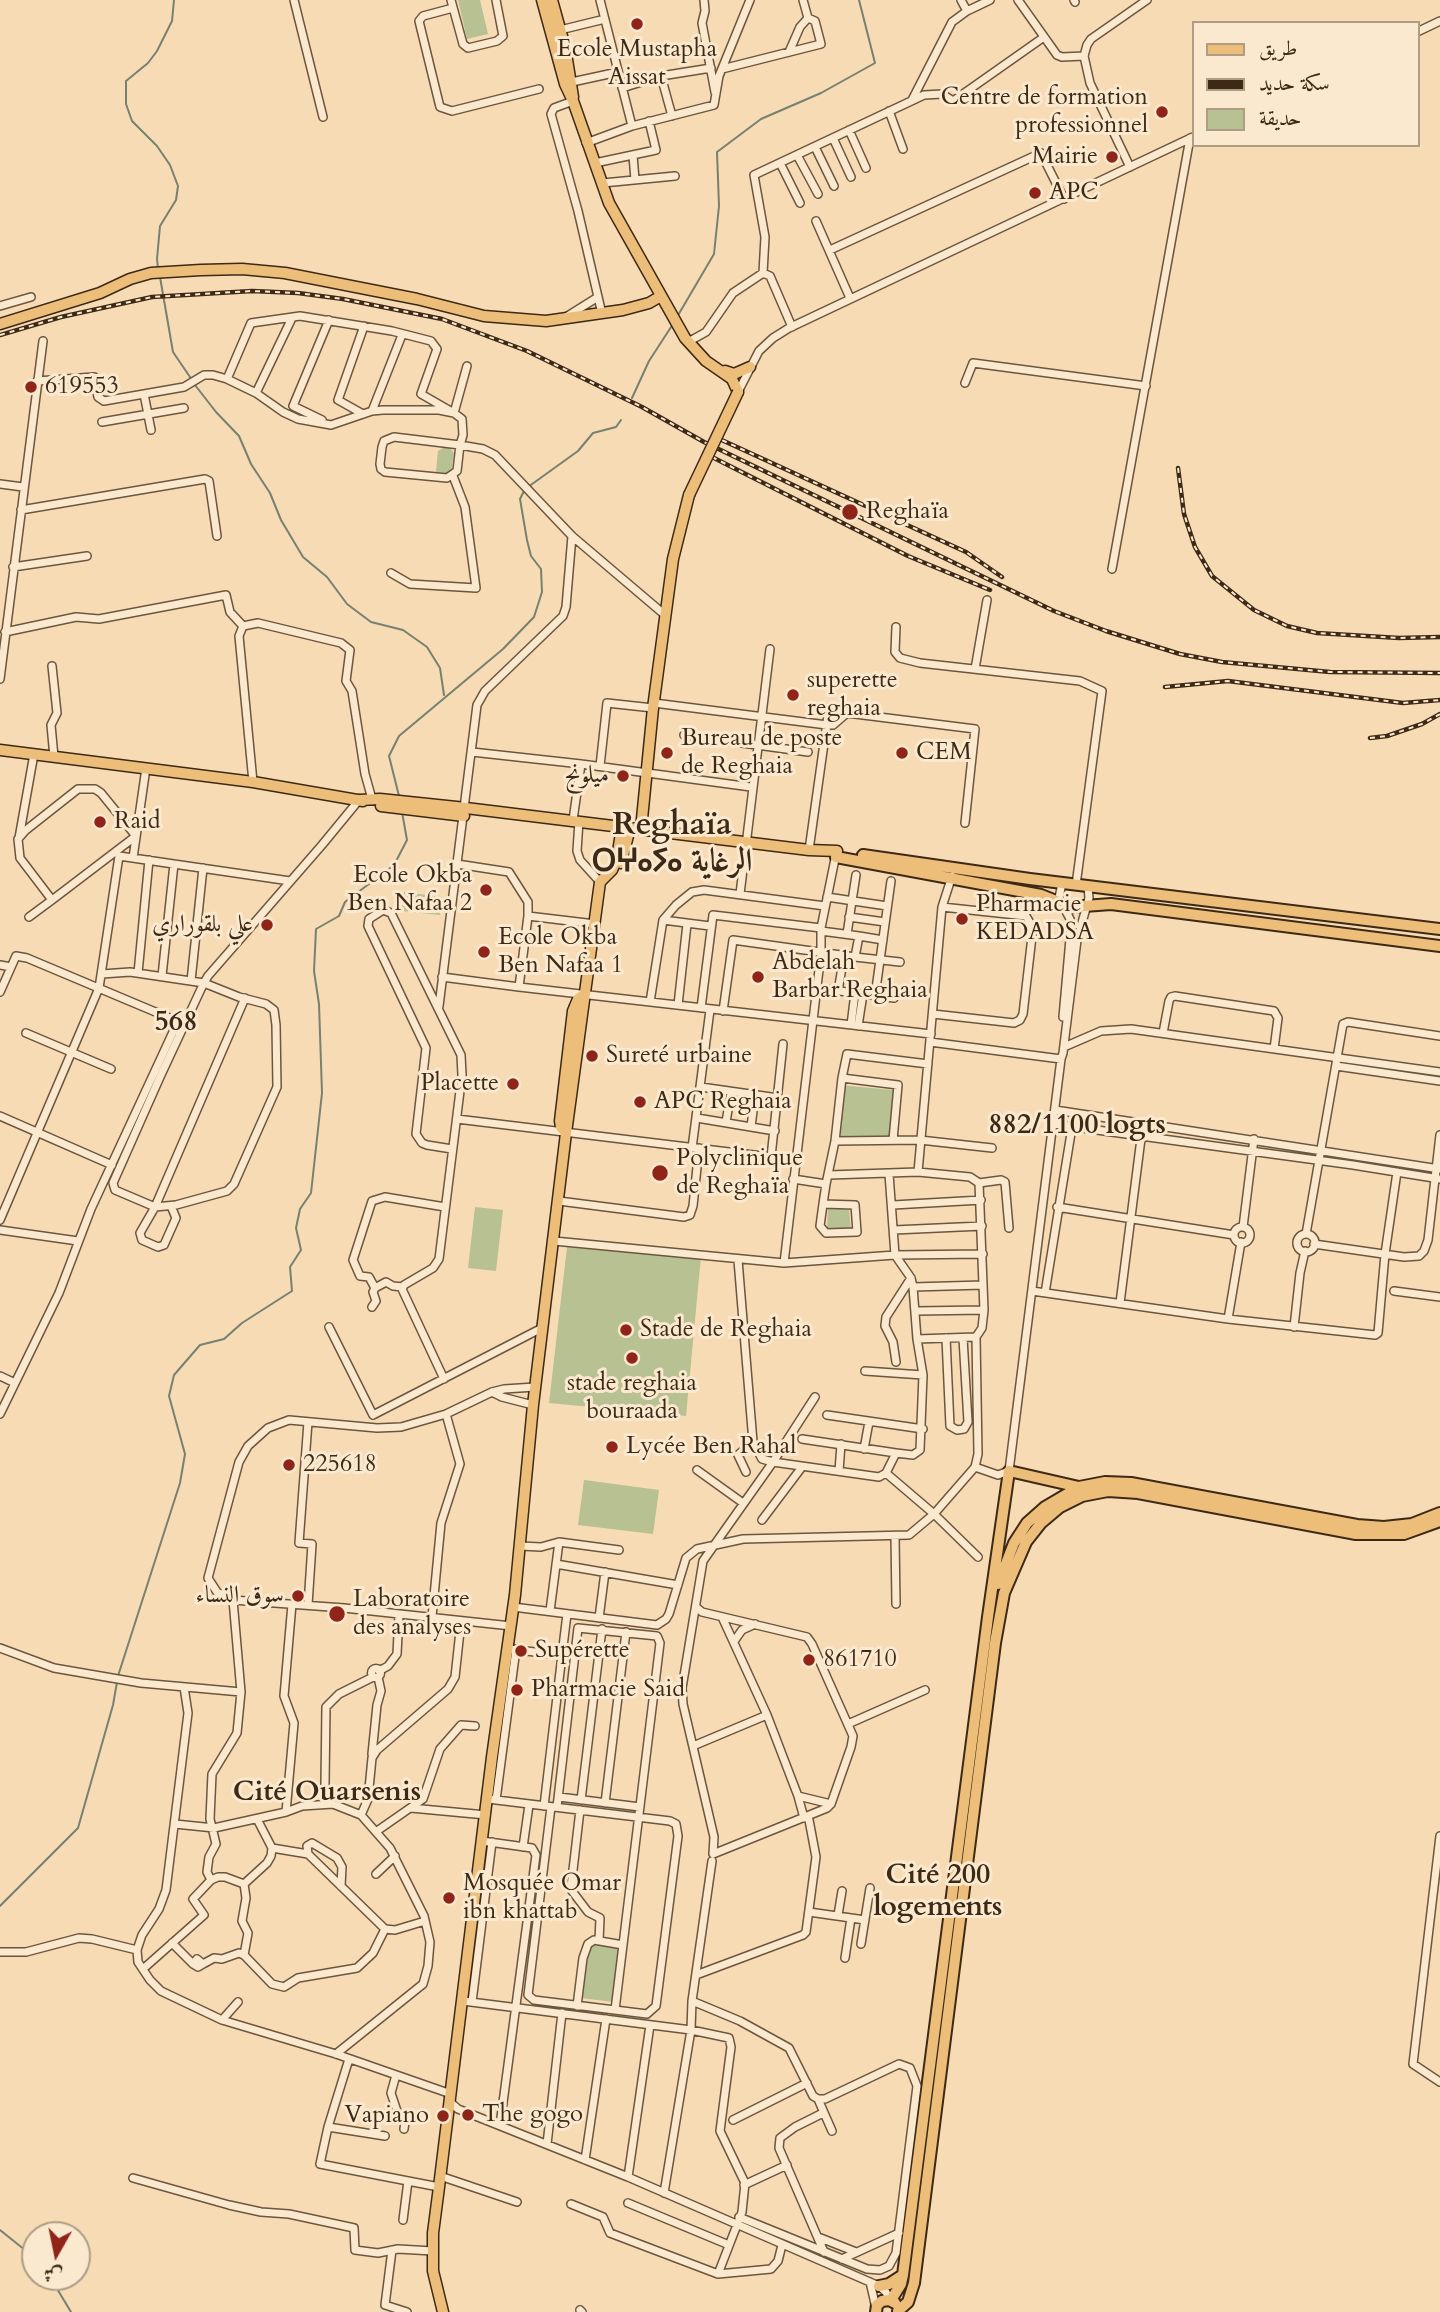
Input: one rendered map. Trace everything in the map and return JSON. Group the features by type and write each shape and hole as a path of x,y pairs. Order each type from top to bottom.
{"highway":[{"path":"836,854 953,874 1041,895 1071,907 1111,904 1440,946"},
{"path":"953,874 1082,885 1440,929"},
{"path":"1041,895 1044,881"},
{"path":"890,2300 901,2284 903,2275 1009,1471 1079,1487"},
{"path":"988,1617 1001,1573 1014,1543 1027,1523 1045,1507 1079,1487 1105,1482 1130,1483 1357,1525 1384,1527 1412,1524 1440,1513"},
{"path":"875,2310 882,2301 890,2300 895,2303 898,2312 908,2302 914,2283 995,1643 1004,1593 1026,1542 1041,1523 1060,1507 1082,1496 1108,1491 1138,1493 1356,1534 1404,1534 1440,1521"},
{"path":"874,2284 890,2284 903,2275"}],"main road":[{"path":"542,0 565,84 609,202 670,313 686,340 706,362 734,374 750,367"},
{"path":"552,0 572,82 573,101"},
{"path":"0,324 100,293 130,279 150,273 168,272 264,270 417,299 484,316 546,321 602,314 649,303 661,296"},
{"path":"443,2312 433,2272 439,2181 467,2002 487,1842 485,1815 492,1799 512,1649 511,1626 533,1405 566,1133 560,1121 573,1011 578,999 585,994 604,879 620,866 646,772 673,559 689,495 738,392 732,379 721,370"},
{"path":"0,750 253,782 423,808 576,821 836,854"},
{"path":"359,800 372,799 386,803"}],"street":[{"path":"294,0 323,117"},
{"path":"496,0 503,36 498,41 470,48 463,44 452,4 424,16 419,22 440,107 452,111 539,89"},
{"path":"600,0 632,126"},
{"path":"704,0 702,23 716,97"},
{"path":"586,143 632,126 714,105 722,69 750,0"},
{"path":"803,0 808,18"},
{"path":"961,0 967,11"},
{"path":"912,100 952,22 989,0"},
{"path":"1130,0 1136,8"},
{"path":"1130,167 1090,83 1084,56 1091,39 1147,0"},
{"path":"1022,1 1057,55 1084,56"},
{"path":"722,69 821,44 815,21 808,18"},
{"path":"789,52 800,27 808,18"},
{"path":"560,30 605,19"},
{"path":"1419,31 1440,21"},
{"path":"763,273 765,237 754,175 924,95 942,94 953,101 1044,37"},
{"path":"622,88 661,76 710,68"},
{"path":"572,82 618,72"},
{"path":"661,76 671,116"},
{"path":"573,101 554,108 551,114 579,211 602,314"},
{"path":"889,111 903,149"},
{"path":"595,163 656,150 649,121"},
{"path":"849,130 866,167"},
{"path":"738,392 759,351 773,338 792,327 1192,137"},
{"path":"1112,569 1192,137"},
{"path":"833,138 851,177"},
{"path":"815,146 834,186"},
{"path":"830,250 1041,153 1064,199"},
{"path":"633,155 635,180"},
{"path":"797,155 818,194"},
{"path":"780,163 800,203"},
{"path":"603,183 674,176"},
{"path":"816,221 850,298"},
{"path":"686,340 706,332 733,293 763,273 770,275 792,327"},
{"path":"0,306 32,297"},
{"path":"564,319 598,297"},
{"path":"227,379 251,323 300,316 392,331 431,341 437,349 421,394 462,419 463,435 460,445 457,471 447,478 385,472 381,469 384,441 394,437 460,445 489,451 572,536 665,615"},
{"path":"256,393 292,318"},
{"path":"329,320 293,406 331,425"},
{"path":"363,414 338,400 364,326"},
{"path":"372,411 402,335"},
{"path":"0,679 43,341"},
{"path":"965,383 973,363 1146,386"},
{"path":"454,414 467,366"},
{"path":"37,381 94,377 98,397 104,401 184,387 204,375 227,379 298,419 331,425 372,411 415,409 454,414"},
{"path":"144,394 151,430"},
{"path":"102,422 184,408"},
{"path":"391,573 410,584 477,588 465,507 453,476"},
{"path":"21,510 205,479 209,481 217,536"},
{"path":"0,484 23,488"},
{"path":"439,1007 480,697 563,616 572,536"},
{"path":"13,567 87,556"},
{"path":"5,632 76,617 99,619 226,595 230,612 243,626"},
{"path":"650,602 665,601 668,598"},
{"path":"975,669 986,600"},
{"path":"243,626 258,624 346,645 350,650 346,681 352,691 365,774 372,799"},
{"path":"243,626 239,636 253,782"},
{"path":"895,627 895,652 901,658 920,663 1080,681 1102,691 1082,885 1087,905 1077,940 1009,1471 998,1475 975,1467"},
{"path":"740,894 770,649"},
{"path":"52,666 57,713 51,725 54,757"},
{"path":"600,766 607,703 653,705 827,725 834,725 847,713 975,730 965,823"},
{"path":"809,850 829,708"},
{"path":"684,735 808,752"},
{"path":"472,752 751,787"},
{"path":"34,754 18,839 20,858 52,900"},
{"path":"581,764 576,821 577,851 580,860 604,879"},
{"path":"133,858 146,768"},
{"path":"18,839 68,797 84,788 100,793 136,836"},
{"path":"102,974 138,973 204,983 266,1003 274,1010 277,1087 231,1188 222,1193 171,1206 155,1207 116,1190 113,1183 204,983 356,807 359,800"},
{"path":"29,917 136,836"},
{"path":"784,1263 821,953 821,930 836,854"},
{"path":"0,1220 99,988 119,856 290,881"},
{"path":"138,973 149,860"},
{"path":"162,976 174,864"},
{"path":"457,864 509,872 528,902 519,987"},
{"path":"191,981 203,868"},
{"path":"918,1172 942,907 953,874"},
{"path":"847,934 856,876"},
{"path":"875,996 891,881"},
{"path":"1061,1059 1059,1052 1071,933 1070,919 1059,892 1062,883"},
{"path":"650,1002 663,920 692,892 704,890 825,906"},
{"path":"827,897 887,906"},
{"path":"933,1014 1014,1023 1020,1020 1023,1014 1033,928 1026,916 942,907"},
{"path":"375,1288 386,1282 403,1287 437,1264 462,1074 461,1055 439,1007 391,913 383,910 369,919 370,933 426,1048 416,1134 422,1143 452,1149"},
{"path":"701,1008 713,915 883,940"},
{"path":"528,916 595,924"},
{"path":"849,917 885,922"},
{"path":"663,920 710,926"},
{"path":"678,1005 687,923"},
{"path":"855,957 859,936"},
{"path":"723,1011 733,940 900,962"},
{"path":"0,992 16,956 27,958 184,1024"},
{"path":"838,991 844,956"},
{"path":"0,965 11,967"},
{"path":"442,977 855,1025 1061,1059"},
{"path":"816,988 894,998"},
{"path":"855,1025 859,994"},
{"path":"1163,1033 1169,1001 1175,996 1274,1011 1278,1018 1274,1049"},
{"path":"171,1206 176,1218 164,1245 158,1247 140,1237 246,998"},
{"path":"559,1201 684,1217 690,1214 693,1206 697,1118 710,1010"},
{"path":"1306,1234 1342,1026 1346,1022 1440,1036"},
{"path":"0,1414 63,1282 111,1165 173,1032 184,1024"},
{"path":"1064,1047 1091,1034 1111,1029 1132,1029 1274,1049 1440,1081"},
{"path":"26,1032 111,1069"},
{"path":"771,1157 783,1044"},
{"path":"823,1204 855,1205 857,1232 822,1231 820,1226 823,1204 826,1184 835,1140 847,1054 928,1064"},
{"path":"1336,1062 1440,1072"},
{"path":"842,1078 898,1085 893,1140"},
{"path":"701,1087 778,1098"},
{"path":"726,1122 731,1092"},
{"path":"751,1127 755,1095"},
{"path":"1055,1110 1438,1168"},
{"path":"0,1116 111,1165"},
{"path":"697,1118 775,1131"},
{"path":"457,1119 795,1160"},
{"path":"1120,1303 1143,1123"},
{"path":"1053,1124 1438,1179"},
{"path":"1045,1293 1072,1127"},
{"path":"1314,1244 1405,1257 1419,1256 1429,1240 1438,1179 1440,1135"},
{"path":"1243,1227 1254,1139"},
{"path":"835,1140 920,1140 992,1148"},
{"path":"829,1175 918,1172 970,1177 979,1183 1001,1180 1005,1182 1009,1228"},
{"path":"1032,1291 1372,1336 1378,1333 1385,1254 1397,1172"},
{"path":"802,1439 910,1456 919,1453 923,1429 923,1375 912,1282 895,1255 889,1174"},
{"path":"793,1179 826,1184"},
{"path":"513,1606 657,1625 666,1619 688,1554 697,1549 743,1539 895,1536 914,1532 934,1514 975,1467 978,1454 976,1338 982,1328 984,1310 979,1183"},
{"path":"372,1307 376,1301 373,1292 375,1288 369,1277 360,1276 353,1260 372,1201 385,1197 445,1207"},
{"path":"893,1205 981,1200"},
{"path":"1058,1207 1234,1235"},
{"path":"894,1230 982,1226"},
{"path":"1234,1235 1238,1228 1243,1227"},
{"path":"1234,1235 1236,1240 1246,1241 1249,1237 1248,1231 1243,1227"},
{"path":"0,1230 78,1241"},
{"path":"1306,1234 1311,1236 1314,1244 1306,1251 1300,1249 1297,1241 1300,1236 1306,1234"},
{"path":"554,1241 784,1263 895,1255 982,1254"},
{"path":"1228,1319 1241,1242"},
{"path":"1294,1327 1300,1273 1306,1251"},
{"path":"738,1260 753,1442 762,1459 876,1477 886,1473 896,1453"},
{"path":"912,1282 983,1285"},
{"path":"896,1362 893,1342 885,1326 886,1317 912,1282"},
{"path":"403,1287 402,1294 444,1379"},
{"path":"1394,1291 1440,1297"},
{"path":"916,1311 984,1310"},
{"path":"329,1327 373,1415 542,1328"},
{"path":"946,1338 950,1426 957,1430 964,1429 968,1422 963,1338"},
{"path":"917,1339 976,1338"},
{"path":"865,1371 923,1375"},
{"path":"0,1376 15,1383"},
{"path":"511,1626 233,1600 217,1592 208,1578 239,1462 248,1446 268,1427 289,1420 391,1429 446,1414 492,1392 535,1387"},
{"path":"492,1392 533,1405"},
{"path":"696,1607 702,1612 807,1637 853,1736 831,1804 806,1819 713,1854 714,1837 682,1696 703,1561 815,1397"},
{"path":"432,1617 443,1513 460,1464 446,1414"},
{"path":"827,1415 923,1429"},
{"path":"307,1605 312,1544 299,1543 308,1422"},
{"path":"864,1449 869,1422"},
{"path":"746,1472 737,1455 753,1442"},
{"path":"839,1471 841,1444"},
{"path":"762,1520 802,1467"},
{"path":"697,1470 743,1503"},
{"path":"886,1473 934,1514 978,1558"},
{"path":"724,1531 729,1536 743,1539"},
{"path":"895,1536 896,1604"},
{"path":"520,1546 541,1547 559,1542 619,1550"},
{"path":"550,1611 559,1542"},
{"path":"556,1564 678,1585"},
{"path":"599,1618 604,1572"},
{"path":"211,1880 207,1872 209,1857 216,1844 210,1819 212,1774 237,1733 241,1692 233,1600"},
{"path":"286,1812 294,1723 284,1696 292,1604"},
{"path":"492,1799 529,1805 551,1807 580,1810 673,1822 677,1827 656,2006 647,2014 534,2000 528,1995 551,1807 567,1614"},
{"path":"324,1784 326,1707 339,1694 377,1675 388,1666 397,1654 399,1615"},
{"path":"696,1975 803,1936 806,1932 816,1857 806,1819 767,1715 722,1617"},
{"path":"372,1758 377,1750 448,1689 455,1677 461,1622"},
{"path":"734,1640 742,1630 756,1623"},
{"path":"551,1807 559,1797 577,1630 581,1627 654,1635 660,1640 615,2010"},
{"path":"581,1800 602,1629"},
{"path":"605,1802 626,1632"},
{"path":"0,1648 44,1665 141,1683 241,1692"},
{"path":"512,1649 562,1655"},
{"path":"361,1815 368,1799 377,1705 381,1690 377,1675"},
{"path":"184,1688 189,1710 164,1896 142,1935 137,1950 138,1962 161,1991 222,2020 396,2075 450,2098 458,2109 628,2177 874,2284 886,2292 890,2300"},
{"path":"848,1724 925,1690"},
{"path":"693,1746 767,1715"},
{"path":"377,1831 423,1799 440,1749 461,1725 475,1726"},
{"path":"798,1796 831,1804"},
{"path":"559,1797 640,1807"},
{"path":"174,1824 214,1828 302,1806 333,1804 361,1815 377,1831 395,1856 425,1921 430,1942 423,1984 336,2054"},
{"path":"523,1847 529,1805"},
{"path":"411,1808 485,1815"},
{"path":"580,1810 571,1887 588,1912 600,1918 600,1941"},
{"path":"244,1884 267,1863 272,1848 257,1819"},
{"path":"1440,1836 1413,2064 1440,2082"},
{"path":"487,1842 534,1849 536,1855 500,2125"},
{"path":"308,1854 307,1846 312,1843 337,1858 342,1867 341,1886"},
{"path":"272,1848 308,1854 385,1929 396,1930 425,1921"},
{"path":"376,1874 395,1856"},
{"path":"664,2193 691,2030 692,2001 712,1861"},
{"path":"143,1969 204,1915 193,1899 211,1880 225,1877 244,1884"},
{"path":"244,1884 246,1898 242,1921 248,1933 244,1955"},
{"path":"862,1944 870,1888"},
{"path":"838,1916 842,1891"},
{"path":"809,1912 865,1920"},
{"path":"845,1958 851,1918"},
{"path":"172,1943 198,1967 214,1958 222,1959 239,1953 272,1984 284,1987 298,1978 357,1968 373,1952 385,1929"},
{"path":"0,1952 26,1952 79,1938 137,1950"},
{"path":"578,2006 586,1948 591,1942 600,1941 622,1945"},
{"path":"692,2001 740,2021 789,2049 813,2096 818,2099 825,2099 896,2065 910,2068 917,2090 895,2258 885,2269 867,2269 739,2217"},
{"path":"222,2020 238,2002"},
{"path":"467,2002 606,2018 729,2038 731,2047 720,2130 742,2175 744,2185 739,2217 718,2274"},
{"path":"547,2144 562,2013"},
{"path":"585,2160 606,2018"},
{"path":"628,2177 650,2025"},
{"path":"349,2059 328,2127 320,2164 408,2181 439,2181 516,2202"},
{"path":"396,2075 391,2093 398,2114 405,2122 404,2129"},
{"path":"733,2120 807,2084"},
{"path":"818,2099 832,2131"},
{"path":"823,2113 780,2138 779,2148 824,2252"},
{"path":"328,2127 385,2136"},
{"path":"744,2185 787,2165"},
{"path":"133,2178 229,2205 354,2228 355,2250 379,2253 392,2250 433,2251"},
{"path":"403,2220 408,2181"},
{"path":"628,2203 729,2245"},
{"path":"571,2204 603,2217 610,2233 718,2274 771,2269 778,2261 782,2245"},
{"path":"842,2259 899,2233"},
{"path":"818,2237 856,2252"},
{"path":"392,2250 385,2305 407,2312"},
{"path":"874,2284 875,2310"}],"green space":[{"path":"458,0 480,0 488,34 467,39"},
{"path":"450,448 454,453 451,472 448,474 436,472 438,451"},
{"path":"404,892 442,897 440,915 402,911"},
{"path":"839,1085 893,1090 889,1136 833,1136"},
{"path":"475,1207 503,1210 496,1271 468,1268"},
{"path":"828,1207 849,1210 851,1230 827,1228"},
{"name":"Stade de Reghaia","path":"567,1247 701,1256 686,1416 549,1403"},
{"path":"584,1480 659,1490 653,1534 578,1525"},
{"path":"588,1941 620,1945 613,2002 581,1998"}],"waterway":[{"path":"158,268 160,226 176,200 178,186 170,165 157,146 132,121 126,104 126,81 148,63 157,51 172,21 174,0"},
{"path":"677,317 714,254 719,206 717,152 761,119 821,93 875,63 859,0"},
{"path":"160,277 173,352 192,380"},
{"path":"632,398 649,361 673,324"},
{"path":"195,385 239,436 251,464 270,493 281,520 303,557 327,577 347,604 371,622 403,630 427,647 440,668 444,695"},
{"path":"528,487 578,451 593,433 616,427 621,420"},
{"path":"399,796 389,756 399,736 503,649 534,617 542,592 541,569 531,556 527,540 520,499 524,491"},
{"path":"118,1676 180,1483 185,1454 169,1396 174,1375 200,1345 224,1339 242,1323 292,1291 290,1267 301,1250 296,1228 300,1209 311,1193 322,1093 319,1004 314,971 316,929 339,916 345,902 394,865 407,840 402,812"},
{"path":"0,1906 78,1828 117,1682"},
{"path":"0,2230 21,2247"},
{"path":"58,2291 71,2312"}],"railway":[{"path":"0,335 61,317 152,297 252,291 343,299 442,319 527,351 642,407 704,442 1054,611 1106,631 1180,654 1222,662 1330,672 1440,673"},
{"path":"713,436 966,552 1002,577"},
{"path":"712,457 908,556 990,590"},
{"path":"1178,468 1184,514 1195,547 1212,576 1254,610 1287,626 1317,633 1399,638 1440,637"},
{"path":"1165,687 1228,681 1403,703 1440,700"},
{"path":"1370,738 1387,736 1422,724 1440,714"}],"place":[{"name":"Ecole Mustapha Aissat","path":"637,24"},
{"name":"Centre de formation professionnel","path":"1162,112"},
{"name":"Mairie","path":"1112,157"},
{"name":"APC","path":"1035,193"},
{"name":"619553","path":"31,387"},
{"name":"Reghaïa","path":"850,512"},
{"name":"superette reghaia","path":"793,695"},
{"name":"Bureau de poste de Reghaia","path":"667,753"},
{"name":"CEM","path":"902,753"},
{"name":"ميلونج","path":"623,776"},
{"name":"Raid","path":"100,822"},
{"name":"Ecole Okba Ben Nafaa 2","path":"486,890"},
{"name":"Pharmacie KEDADSA","path":"962,919"},
{"name":"علي بلقوراري","path":"267,925"},
{"name":"Ecole Okba Ben Nafaa 1","path":"484,952"},
{"name":"Abdelah Barbar Reghaia","path":"758,977"},
{"name":"Sureté urbaine","path":"592,1056"},
{"name":"Placette","path":"513,1084"},
{"name":"APC Reghaia","path":"640,1102"},
{"name":"Polyclinique de Reghaïa","path":"660,1173"},
{"name":"Stade de Reghaia","path":"626,1330"},
{"name":"stade reghaia bouraada","path":"632,1358"},
{"name":"Lycée Ben Rahal","path":"612,1447"},
{"name":"225618","path":"289,1465"},
{"name":"سوق النساء","path":"298,1596"},
{"name":"Laboratoire des analyses","path":"337,1614"},
{"name":"Supérette","path":"521,1651"},
{"name":"861710","path":"809,1660"},
{"name":"Pharmacie Said","path":"517,1690"},
{"name":"Mosquée Omar ibn khattab","path":"449,1898"},
{"name":"The gogo","path":"468,2115"},
{"name":"Vapiano","path":"443,2116"}],"district":[{"name":"Reghaïa ⵔⵖⴰⵢⴰ الرغاية","path":"672,846"},
{"name":"568","path":"176,1024"},
{"name":"882/1100 logts","path":"1077,1127"},
{"name":"Cité Ouarsenis","path":"327,1794"},
{"name":"Cité 200 logements","path":"938,1893"}]}
